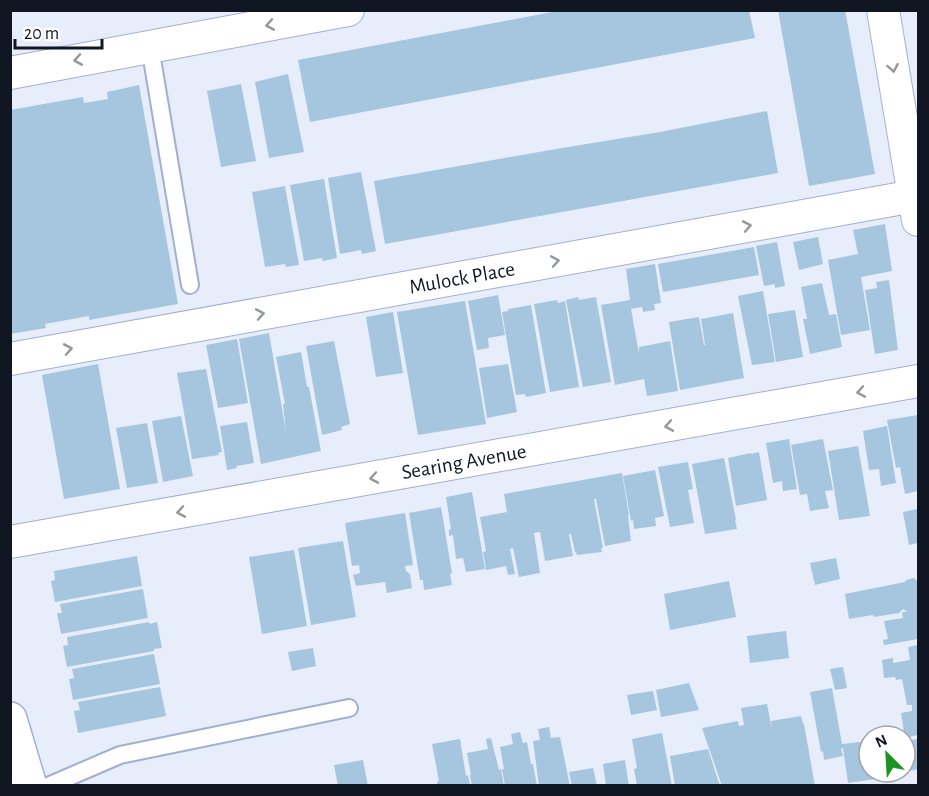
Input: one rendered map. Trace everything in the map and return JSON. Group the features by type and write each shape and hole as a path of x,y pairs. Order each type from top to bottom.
{"main road":[{"path":"10,719 30,786"}],"street":[{"path":"10,73 303,15 348,10"},
{"path":"883,10 916,208"},
{"name":"Mulock Place","path":"10,359 916,208"},
{"name":"Searing Avenue","path":"10,542 918,381"}],"lane":[{"path":"150,47 190,285"},
{"path":"48,786 120,754 349,708"}],"building":[{"path":"563,10 749,10 755,38 310,122 298,60"},
{"path":"778,10 845,10 875,174 809,186"},
{"path":"288,74 304,152 269,158 255,82"},
{"path":"241,84 256,161 221,167 207,91"},
{"path":"139,85 178,304 89,320 89,316 45,324 46,328 10,334 10,110 83,97 84,103 108,99 107,92"},
{"path":"767,111 778,173 385,244 374,181 660,132"},
{"path":"361,172 376,251 362,254 361,250 340,254 328,178"},
{"path":"324,179 337,258 304,261 290,185"},
{"path":"285,186 299,265 286,267 285,264 265,267 252,192"},
{"path":"885,224 892,271 861,277 870,330 841,335 828,260 858,254 853,230"},
{"path":"818,237 823,264 799,270 793,242"},
{"path":"777,242 785,286 775,288 775,284 764,286 756,246"},
{"path":"754,247 759,275 663,292 658,264"},
{"path":"655,264 661,303 654,304 655,310 643,312 642,307 631,309 639,354 639,347 670,341 678,391 647,396 644,379 615,385 601,305 630,300 626,269"},
{"path":"889,280 898,350 875,354 865,290 877,288 876,282"},
{"path":"822,283 829,315 836,314 842,347 810,354 803,319 807,319 801,287"},
{"path":"763,291 775,362 752,365 738,296"},
{"path":"498,295 505,335 488,338 489,348 477,350 468,301"},
{"path":"578,297 579,300 596,297 611,382 583,387 566,300"},
{"path":"557,300 558,303 565,301 579,387 550,392 534,304"},
{"path":"465,301 486,424 418,435 397,312"},
{"path":"531,305 546,393 526,397 525,394 516,395 502,312"},
{"path":"795,310 803,357 776,362 768,314"},
{"path":"393,312 403,373 376,377 366,317"},
{"path":"733,313 744,378 680,390 669,322 699,317 705,345 701,319"},
{"path":"269,333 286,432 283,404 285,404 276,357 301,352 321,451 261,464 239,339"},
{"path":"237,339 248,403 218,408 206,345"},
{"path":"334,341 350,424 341,427 342,430 322,435 306,346"},
{"path":"98,364 120,489 64,499 42,375"},
{"path":"508,364 517,412 487,418 479,368"},
{"path":"206,369 222,452 218,453 219,455 192,459 177,373"},
{"path":"918,415 918,491 905,494 900,467 896,468 887,420"},
{"path":"181,416 193,476 163,482 152,421"},
{"path":"247,422 254,463 227,470 220,426"},
{"path":"147,423 158,483 127,488 116,428"},
{"path":"887,426 896,483 881,486 879,469 869,470 863,431"},
{"path":"789,439 797,489 783,491 782,481 773,483 766,443"},
{"path":"823,439 833,490 825,491 829,508 810,511 807,494 800,495 791,445"},
{"path":"858,446 870,516 839,520 828,451"},
{"path":"759,452 767,500 736,506 728,458"},
{"path":"724,458 737,529 705,534 692,464"},
{"path":"688,462 693,489 688,490 694,523 670,527 658,467"},
{"path":"655,470 664,516 655,518 656,526 634,529 623,476"},
{"path":"622,473 631,541 605,546 596,499 594,499 602,552 577,555 571,534 569,534 573,556 545,561 540,532 534,533 540,573 519,577 513,548 510,549 515,574 508,575 506,566 486,570 483,552 486,551 480,517 507,512 504,494"},
{"path":"472,492 485,569 466,572 463,558 456,559 453,535 449,536 451,529 446,497"},
{"path":"441,507 452,585 424,590 423,580 420,580 409,513"},
{"path":"918,509 918,543 909,545 903,512"},
{"path":"405,513 413,565 405,566 406,571 410,574 412,588 387,593 385,582 356,586 353,575 360,573 359,565 352,566 345,523"},
{"path":"343,541 356,617 311,625 298,548"},
{"path":"294,550 307,626 262,634 249,557"},
{"path":"137,556 142,586 55,602 51,581 55,580 54,571"},
{"path":"836,558 840,579 815,585 810,563"},
{"path":"914,578 918,580 918,639 884,645 883,640 888,639 884,621 903,618 902,612 907,612 903,609 899,613 849,619 845,594 905,582"},
{"path":"729,581 736,617 670,630 664,594"},
{"path":"143,589 148,618 61,634 57,613 62,613 60,604"},
{"path":"149,622 150,624 157,622 162,648 67,667 63,646 68,645 67,637"},
{"path":"786,631 789,658 750,663 747,636"},
{"path":"918,645 917,735 917,724 903,724 901,713 912,711 912,705 907,705 902,679 884,678 882,660 893,658 893,663 910,660 908,647"},
{"path":"313,648 316,666 292,671 288,652"},
{"path":"154,654 160,684 73,700 69,679 74,678 72,669"},
{"path":"843,667 847,688 835,690 830,669"},
{"path":"689,683 699,710 661,717 656,690"},
{"path":"160,687 166,716 78,733 74,711 80,710 78,702"},
{"path":"832,688 842,744 857,742 857,782 848,783 843,748 841,749 843,756 824,760 810,692"},
{"path":"653,691 657,710 631,715 627,695"},
{"path":"767,704 772,730 771,721 801,716 815,786 722,786 702,728 738,721 739,726 744,725 741,708"},
{"path":"549,727 551,738 560,737 570,786 539,786 533,741 540,740 538,729"},
{"path":"520,732 523,743 527,742 537,786 505,786 500,747 513,744 511,734"},
{"path":"662,733 672,786 637,786 634,769 637,768 632,739"},
{"path":"491,738 504,786 472,786 467,753 488,749 486,739"},
{"path":"460,739 466,776 468,775 470,786 438,786 432,744"},
{"path":"917,739 918,739 917,769"},
{"path":"708,749 720,786 675,786 670,756"},
{"path":"363,760 368,786 338,786 334,765"},
{"path":"625,760 629,786 606,786 603,764"},
{"path":"593,768 597,786 572,786 569,772"}]}
